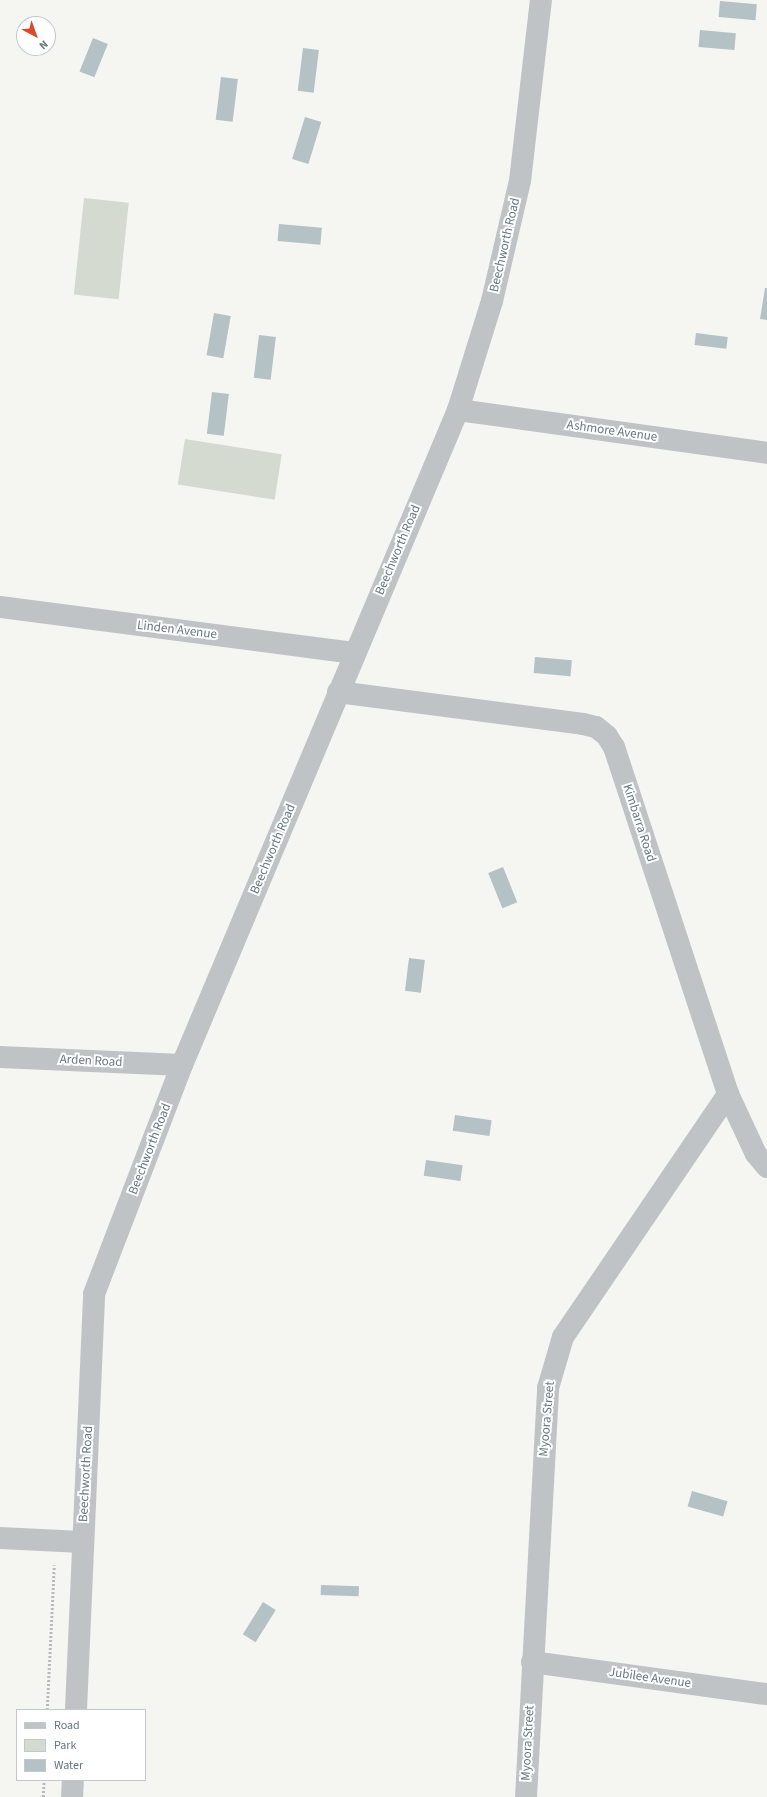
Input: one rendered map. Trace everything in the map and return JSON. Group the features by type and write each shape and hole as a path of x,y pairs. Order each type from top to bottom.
{"street":[{"name":"Beechworth Road","path":"76,1709 82,1542 94,1294 182,1065 354,653 458,410 492,301 520,181 541,0"},
{"name":"Ashmore Avenue","path":"458,410 767,453"},
{"name":"Linden Avenue","path":"0,607 354,653"},
{"name":"Kimbarra Road","path":"338,692 583,724 596,727 607,736 614,747 728,1094 756,1154 767,1166"},
{"name":"Arden Road","path":"0,1057 182,1065"},
{"name":"Myoora Street","path":"526,1797 532,1662 548,1388 563,1337 728,1094"},
{"path":"0,1538 82,1542"},
{"name":"Jubilee Avenue","path":"532,1662 767,1694"},
{"path":"72,1797 73,1781"}],"path":[{"path":"47,1709 54,1560"},
{"path":"43,1797 44,1781"}],"green space":[{"path":"84,198 129,203 119,299 74,294"},
{"path":"185,439 282,454 275,500 178,484"}],"water":[{"path":"720,1 757,4 755,20 719,17"},
{"path":"700,30 736,33 734,50 699,47"},
{"path":"93,38 108,44 94,77 80,71"},
{"path":"303,48 319,50 314,93 298,91"},
{"path":"221,77 238,79 233,122 216,120"},
{"path":"305,117 321,122 308,164 292,159"},
{"path":"279,224 322,228 320,245 278,241"},
{"path":"765,288 767,288 767,320 760,319"},
{"path":"214,313 231,316 223,358 207,355"},
{"path":"696,333 728,337 726,349 695,345"},
{"path":"259,335 276,337 271,380 254,378"},
{"path":"212,392 229,394 224,436 207,434"},
{"path":"535,657 572,660 570,676 534,673"},
{"path":"503,867 517,902 502,908 488,873"},
{"path":"409,958 425,960 421,993 405,991"},
{"path":"455,1115 492,1120 489,1136 453,1131"},
{"path":"426,1160 463,1165 460,1181 424,1176"},
{"path":"692,1491 728,1501 723,1517 688,1506"},
{"path":"321,1585 359,1586 359,1596 321,1595"},
{"path":"263,1602 276,1610 256,1642 243,1634"}]}
